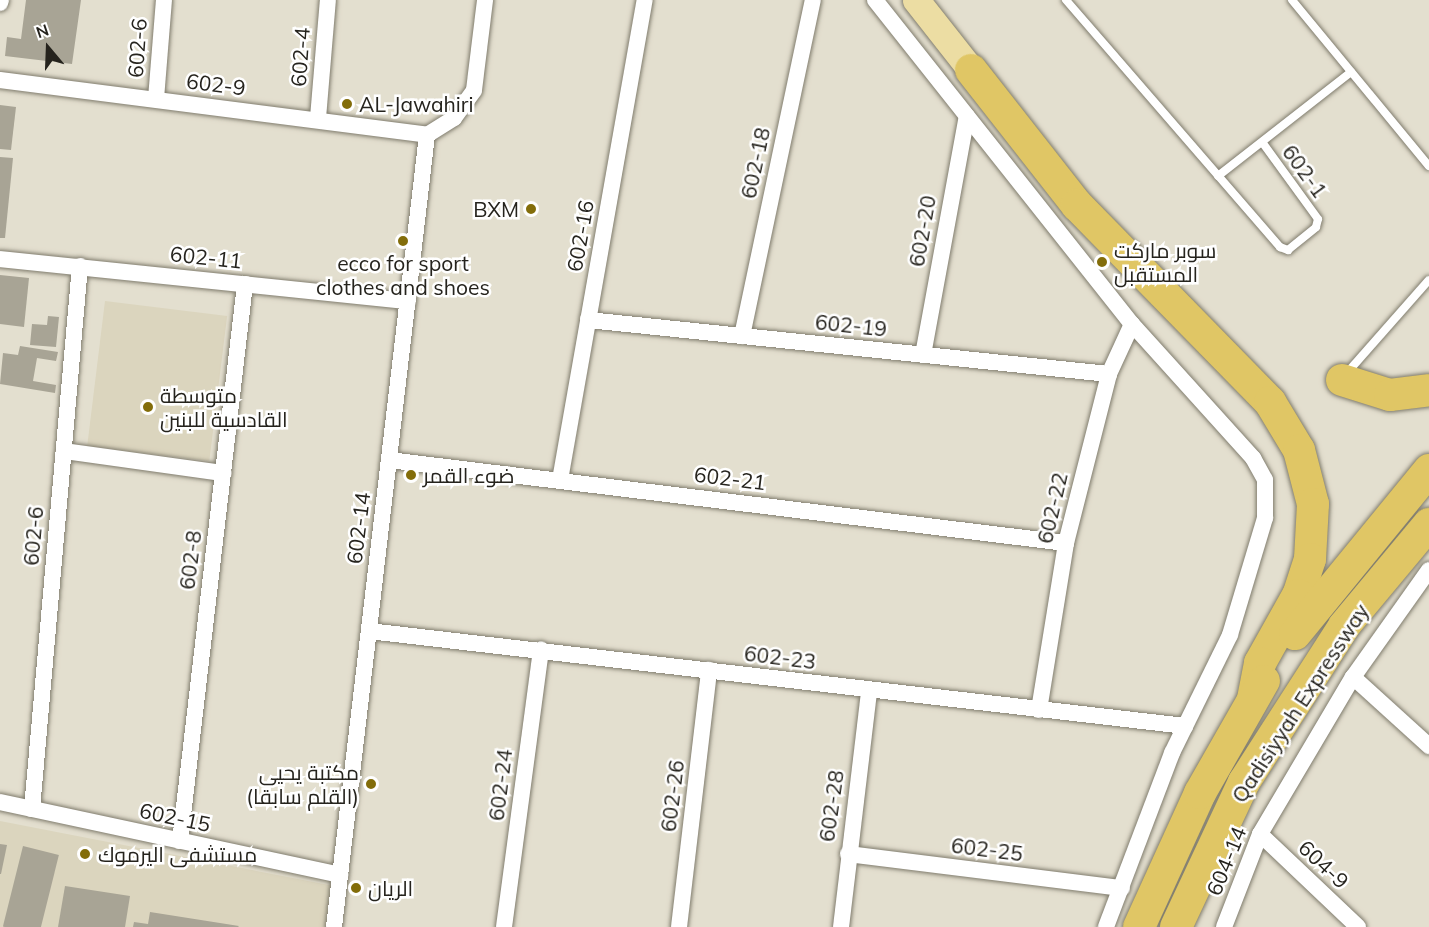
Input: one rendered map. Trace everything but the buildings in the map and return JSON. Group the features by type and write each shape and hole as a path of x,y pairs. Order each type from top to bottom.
{"highway":[{"path":"971,70 1077,205 1270,402 1299,450 1313,504 1310,559 1298,595 1260,663 1253,698"},
{"path":"1342,380 1390,395 1429,390"},
{"name":"Qadisiyyah Expressway","path":"1139,927 1200,793 1253,698 1322,597 1429,470"},
{"name":"Qadisiyyah Expressway","path":"1176,927 1244,782 1344,626 1429,524"}],"main road":[{"path":"916,0 971,70"}],"street":[{"name":"602-6","path":"156,99 164,0"},
{"name":"602-4","path":"318,118 327,0"},
{"path":"427,135 454,118 474,90 484,0"},
{"name":"602-16","path":"560,480 645,0"},
{"name":"602-18","path":"742,336 813,0"},
{"path":"875,0 1132,324 1253,458 1267,493 1265,518 1230,635 1185,726 1106,927"},
{"name":"602-9","path":"0,80 318,118 427,135"},
{"name":"602-20","path":"922,355 967,116"},
{"name":"602-14","path":"334,927 427,135"},
{"name":"602-11","path":"0,259 408,301"},
{"name":"602-6","path":"32,809 80,266"},
{"name":"602-8","path":"180,841 245,284"},
{"name":"602-19","path":"588,320 1109,374"},
{"name":"602-22","path":"1039,710 1066,543 1109,374 1132,324"},
{"path":"64,451 223,473"},
{"name":"602-21","path":"389,460 1066,543"},
{"name":"604-14","path":"1224,927 1260,834 1353,677 1429,570"},
{"name":"602-23","path":"369,631 541,649 869,691 1185,726"},
{"name":"602-24","path":"504,927 541,649"},
{"name":"602-26","path":"679,927 709,670"},
{"path":"1353,677 1429,746"},
{"name":"602-28","path":"841,927 869,691"},
{"name":"602-15","path":"0,802 340,875"},
{"name":"604-9","path":"1260,834 1358,927"},
{"name":"602-25","path":"848,854 1122,888"}],"lane":[{"name":"602-1","path":"1066,0 1280,247 1291,249 1318,219 1262,142"},
{"path":"1292,0 1429,166"},
{"name":"602-1","path":"1218,176 1351,72"},
{"path":"1342,380 1429,280"}],"shaded area":[{"name":"متوسطة القادسية للبنين","path":"105,301 227,316 209,461 87,446"},
{"name":"مستشفى اليرموك","path":"0,821 339,887 333,927 0,927"}],"place":[{"name":"AL-Jawahiri","path":"347,104"},
{"name":"BXM","path":"531,209"},
{"name":"ecco for sport clothes and shoes","path":"403,241"},
{"name":"سوبر ماركت المستقبل","path":"1102,262"},
{"name":"متوسطة القادسية للبنين","path":"148,407"},
{"name":"ضوء القمر","path":"411,475"},
{"name":"مكتبة يحيى (القلم سابقا)","path":"371,784"},
{"name":"مستشفى اليرموك","path":"85,854"},
{"name":"الريان","path":"356,888"}]}
